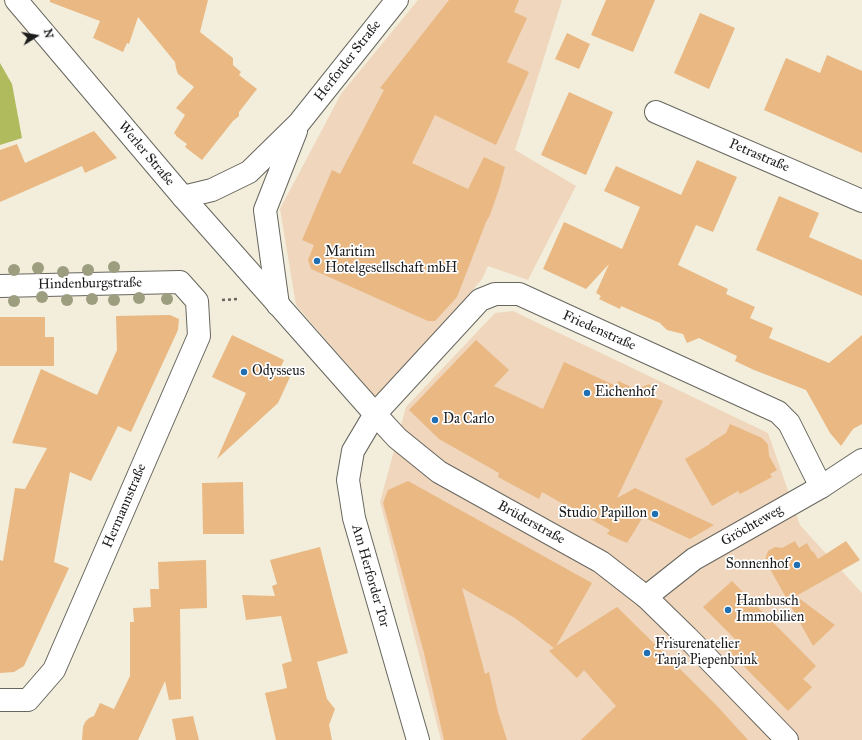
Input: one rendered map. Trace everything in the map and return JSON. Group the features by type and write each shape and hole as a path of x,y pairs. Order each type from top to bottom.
{"street":[{"name":"Werler Straße","path":"16,0 183,197 275,301"},
{"name":"Herforder Straße","path":"183,197 212,190 249,172 299,123 397,0"},
{"name":"Petrastraße","path":"656,112 862,201"},
{"name":"Herforder Straße","path":"275,301 265,210 299,123"},
{"name":"Hindenburgstraße","path":"0,286 180,282 197,301"},
{"name":"Friedenstraße","path":"375,414 480,300 495,294 519,294 778,412 789,423 820,487"},
{"name":"Hermannstraße","path":"0,700 28,700 54,670 199,336 197,301"},
{"name":"Brüderstraße","path":"275,301 397,438 439,472 601,562 646,597 787,740"},
{"name":"Am Herforder Tor","path":"375,414 353,451 348,480 354,518 418,740"},
{"name":"Gröchteweg","path":"646,597 694,559 820,487 862,460"}],"path":[{"path":"197,301 275,301"}],"shaded area":[{"path":"418,0 562,0 515,150 576,186 528,280 488,266 482,279 379,401 296,305 280,209 341,94"},
{"path":"513,311 768,433 800,525 862,593 862,740 441,740 380,502 406,407 495,313"}],"green space":[{"path":"0,63 12,84 22,138 0,145"}],"building":[{"path":"50,0 208,0 200,32 233,58 233,65 241,72 239,75 257,89 239,112 239,116 233,121 202,160 185,147 187,144 174,133 185,115 176,108 194,87 178,74 175,62 138,17 129,44 127,43 123,52 93,38 100,21 50,2"},
{"path":"449,0 519,0 514,12 527,18 507,62 529,72 496,145 435,115 412,163 468,189 484,157 505,167 490,215 457,297 435,321 428,321 311,269 308,260 314,245 302,240 332,170 340,174 384,90 380,88"},
{"path":"606,0 655,0 633,52 591,35"},
{"path":"700,13 735,28 709,89 674,73"},
{"path":"567,33 590,44 579,69 555,59"},
{"path":"827,55 862,71 862,153 764,110 786,58 820,73"},
{"path":"569,92 613,112 586,175 541,155"},
{"path":"94,131 117,158 85,173 82,166 0,202 0,150 17,144 25,163"},
{"path":"697,160 737,177 713,232 696,225 678,265 728,289 726,294 755,307 750,318 773,328 769,338 829,363 862,335 862,424 853,429 841,446 830,433 806,390 735,361 737,356 699,338 687,343 683,334 667,330 660,323 621,306 620,309 599,299 601,296 596,293 609,264 586,289 543,269 564,222 622,249 640,207 604,191 616,166 681,195"},
{"path":"779,196 819,213 809,237 862,260 862,296 756,250"},
{"path":"170,315 179,319 178,330 131,432 118,426 91,481 70,472 54,562 69,568 24,666 14,672 0,673 0,560 3,561 15,488 25,489 47,448 12,443 41,369 97,395 117,350 116,316"},
{"path":"0,317 45,317 45,337 54,337 54,366 0,366"},
{"path":"232,335 284,360 279,371 290,377 278,403 217,459 246,393 212,377"},
{"path":"476,340 509,370 494,386 543,409 564,362 616,386 618,381 636,389 650,384 655,398 663,401 617,498 635,488 714,525 690,539 643,517 627,543 607,534 610,530 542,492 539,499 498,477 499,473 439,439 409,410"},
{"path":"730,424 762,438 768,445 769,456 777,470 770,474 772,477 740,494 738,491 712,506 685,459 726,433"},
{"path":"408,481 592,583 556,646 617,607 717,706 748,740 581,740 616,706 584,670 577,678 549,651 554,648 515,618 462,588 485,674 489,672 498,712 507,740 444,740 424,653 383,503 388,490"},
{"path":"243,482 244,534 203,534 202,483"},
{"path":"795,541 799,548 807,543 818,559 846,541 860,560 796,596 835,625 813,646 765,560 768,551 775,547 782,548"},
{"path":"320,547 348,653 317,662 327,699 335,709 329,725 332,740 276,740 265,693 287,688 282,664 292,661 281,616 246,620 242,595 275,596 272,586 277,584 270,560"},
{"path":"206,560 207,608 180,609 181,699 169,700 165,681 138,740 82,740 85,722 94,716 100,703 114,709 130,676 130,622 134,622 133,608 151,607 150,589 159,589 158,562"},
{"path":"732,581 816,666 803,679 812,687 788,711 728,650 737,641 703,607"},
{"path":"193,716 199,740 176,740 172,719"}],"place":[{"name":"Maritim Hotelgesellschaft mbH","path":"317,261"},
{"name":"Odysseus","path":"244,372"},
{"name":"Eichenhof","path":"587,393"},
{"name":"Da Carlo","path":"435,420"},
{"name":"Studio Papillon","path":"655,514"},
{"name":"Sonnenhof","path":"797,565"},
{"name":"Hambusch Immobilien","path":"728,610"},
{"name":"Frisurenatelier Tanja Piepenbrink","path":"647,653"}]}
